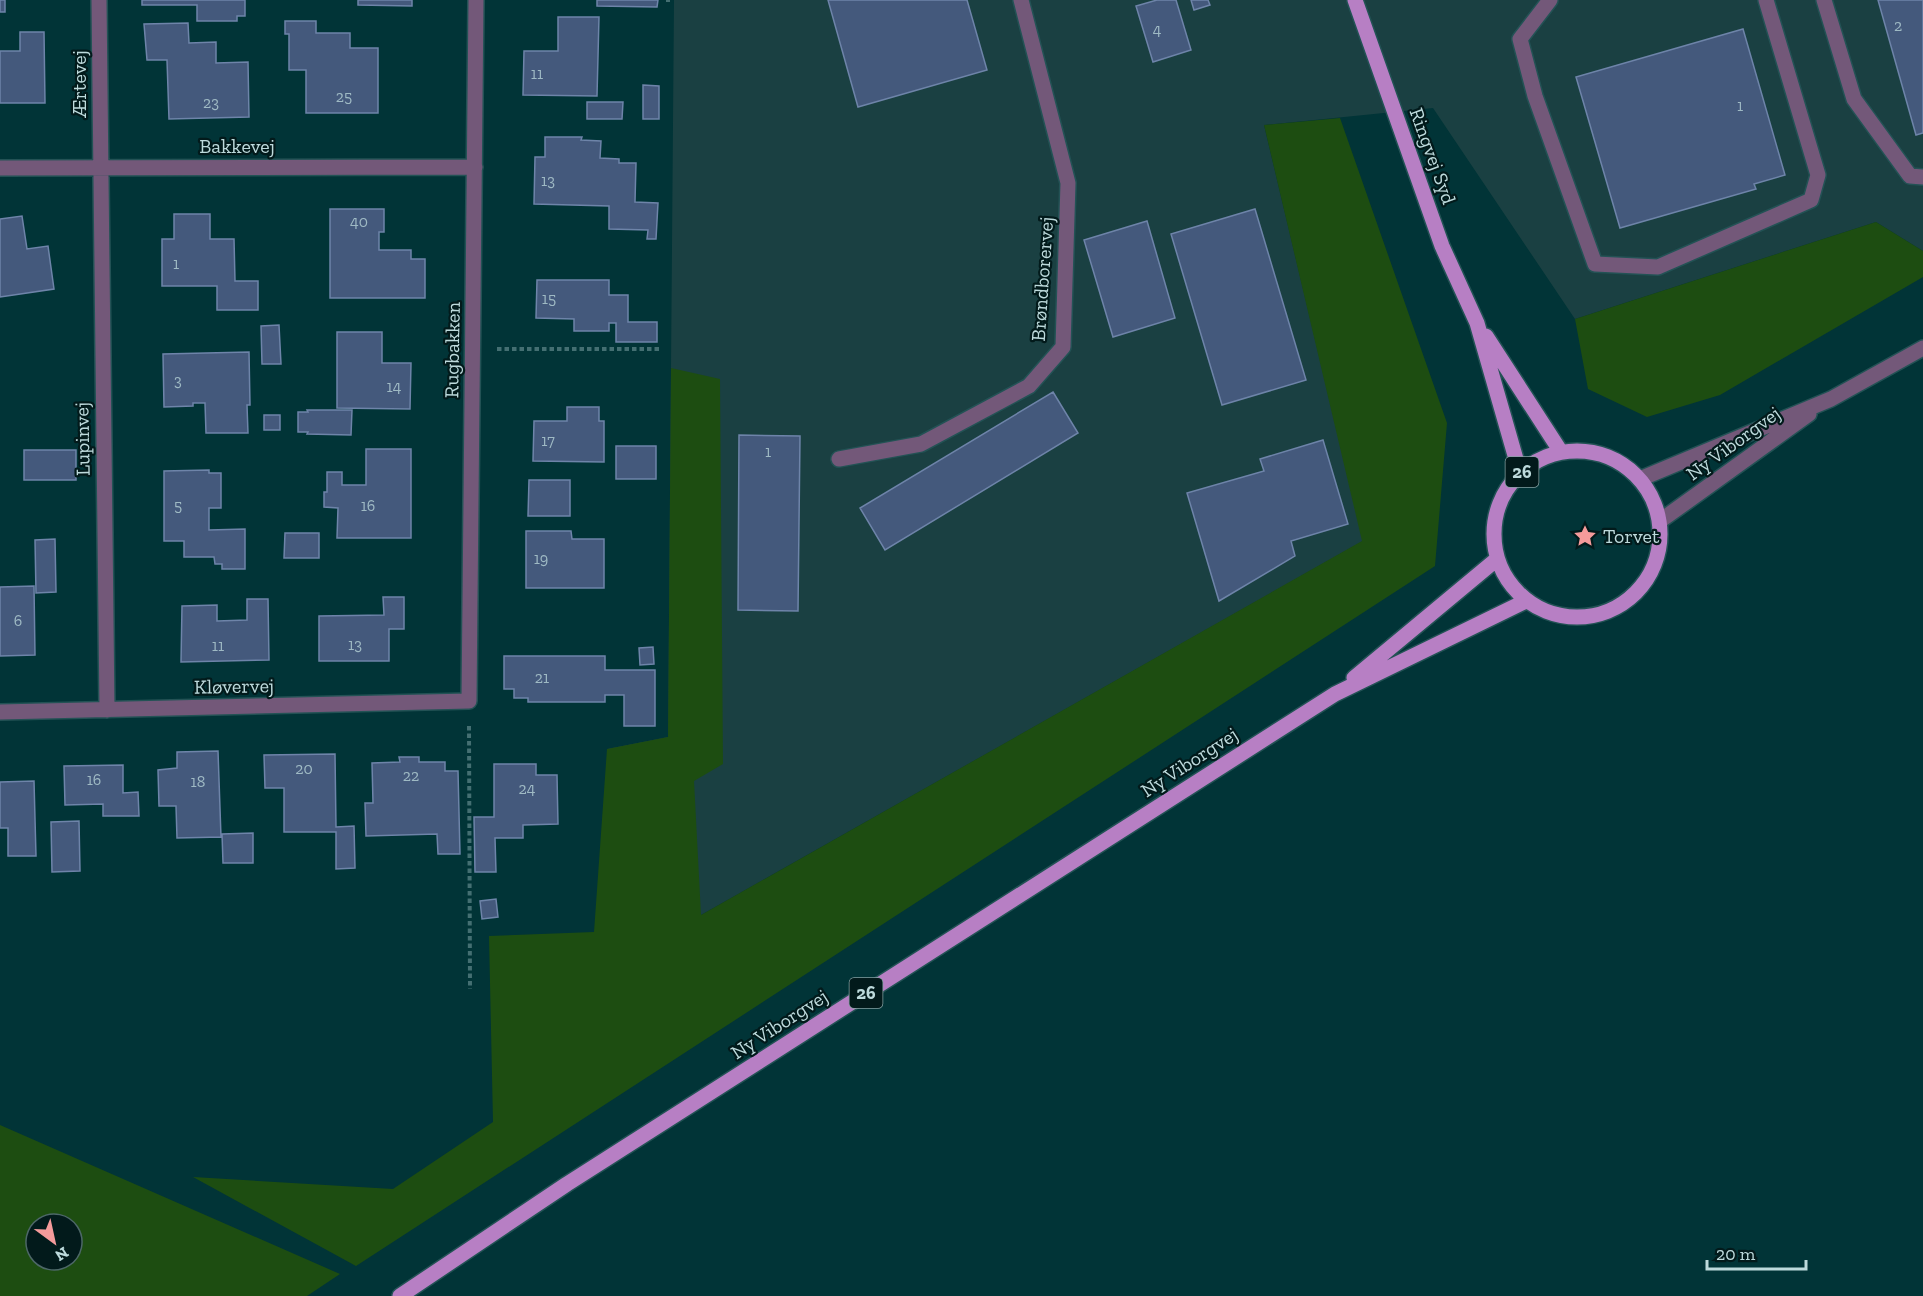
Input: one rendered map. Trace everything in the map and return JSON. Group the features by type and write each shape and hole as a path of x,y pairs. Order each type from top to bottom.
{"main road":[{"name":"Ringvej Syd","path":"1355,0 1442,246 1477,323 1520,473"},
{"name":"Ringvej Syd","path":"1477,323 1561,452"},
{"name":"26","path":"1583,451 1604,455 1624,465 1640,479 1653,499 1660,521 1660,542 1656,563 1646,582 1632,597 1615,609 1585,618 1554,615 1526,602 1508,582 1497,559 1493,541 1494,522 1499,504 1508,488 1520,473 1539,460 1561,452 1583,451"},
{"name":"Ny Viborgvej","path":"1335,694 1497,559"},
{"name":"Ny Viborgvej","path":"400,1296 567,1184 1335,694 1526,602"}],"street":[{"name":"Ærtevej","path":"99,0 100,167"},
{"name":"Rugbakken","path":"469,701 476,0"},
{"name":"Brøndborervej","path":"839,459 921,444 1029,386 1063,346 1068,183 1021,0"},
{"path":"1550,0 1520,39 1535,96 1595,264 1658,267 1811,200 1818,175 1766,0"},
{"path":"1824,0 1854,99 1910,176 1923,177"},
{"name":"Bakkevej","path":"0,168 474,166"},
{"name":"Lupinvej","path":"100,167 107,710"},
{"name":"Ny Viborgvej","path":"1640,479 1831,399 1923,348"},
{"name":"Ny Viborgvej","path":"1660,521 1831,399"},
{"name":"Kløvervej","path":"0,712 469,701"}],"path":[{"path":"473,349 662,349"},
{"path":"469,701 470,989"}],"shaded area":[{"path":"674,0 1923,0 1923,251 1876,222 1575,319 1433,108 1264,125 1363,541 701,915 607,749 668,737"}],"green space":[{"path":"1340,118 1447,423 1435,566 356,1266 193,1177 393,1189 493,1122 489,936 594,932 607,749 668,737 671,368 720,379 723,764 694,781 701,915 1362,541 1264,125"},
{"path":"1876,222 1923,251 1923,277 1720,395 1647,417 1588,389 1575,319"},
{"path":"0,1125 340,1274 307,1296 0,1296"}],"building":[{"path":"0,0 5,0 5,12 0,12"},
{"path":"142,0 245,0 245,16 237,16 237,21 197,21 197,5 142,5"},
{"path":"358,0 412,0 412,6 358,5"},
{"path":"597,0 658,0 657,7 597,6"},
{"path":"828,0 967,0 987,70 858,107"},
{"path":"1157,0 1176,0 1191,50 1153,62 1136,6"},
{"path":"1191,0 1208,0 1210,5 1194,10"},
{"path":"1878,0 1923,0 1923,133 1916,135"},
{"path":"558,17 599,17 597,96 523,95 524,51 558,51"},
{"path":"285,21 316,21 316,33 350,33 350,48 378,48 378,113 306,113 306,70 289,70 289,34 285,34"},
{"path":"188,23 189,43 216,42 216,63 248,62 249,117 169,119 167,60 147,60 144,24"},
{"path":"1743,29 1785,175 1754,184 1756,189 1620,228 1576,77"},
{"path":"20,32 44,32 45,103 0,103 0,51 20,51"},
{"path":"643,85 659,86 659,119 643,119"},
{"path":"587,102 623,102 622,119 587,119"},
{"path":"545,137 582,137 581,140 601,141 600,158 619,159 619,163 636,163 635,202 658,203 656,239 647,239 648,230 609,229 609,206 534,204 535,157 545,157"},
{"path":"330,209 384,209 384,232 379,232 379,250 411,250 411,259 425,259 425,298 330,298"},
{"path":"1255,209 1306,380 1222,405 1171,234"},
{"path":"174,214 210,214 210,239 234,239 235,281 258,281 258,310 217,310 217,286 162,286 162,239 174,239"},
{"path":"22,216 27,249 48,246 54,289 0,297 0,219"},
{"path":"1147,221 1175,318 1113,337 1084,240"},
{"path":"537,280 609,280 609,295 628,295 628,322 657,322 657,342 616,342 616,323 609,323 609,331 574,331 574,319 536,318"},
{"path":"279,325 281,364 262,364 261,326"},
{"path":"337,332 382,332 382,363 411,363 410,409 337,408"},
{"path":"249,352 248,433 206,433 205,403 193,403 193,406 164,407 163,354"},
{"path":"1053,392 1078,433 885,550 860,508"},
{"path":"567,407 599,407 599,421 604,421 604,462 533,461 534,421 567,421"},
{"path":"307,410 352,410 351,435 298,432 298,412 308,412"},
{"path":"264,415 280,415 280,430 264,430"},
{"path":"739,435 800,436 798,611 738,610"},
{"path":"1323,440 1348,524 1291,541 1295,556 1219,601 1187,493 1264,471 1260,459"},
{"path":"616,446 656,446 656,479 616,479"},
{"path":"366,449 411,449 411,538 337,538 338,508 324,507 327,472 342,472 342,485 366,485"},
{"path":"24,450 76,450 76,480 24,480"},
{"path":"209,470 209,473 221,473 221,508 209,508 209,530 245,529 245,569 222,569 222,564 215,564 214,557 184,557 184,541 164,541 164,471"},
{"path":"529,480 570,480 570,516 528,516"},
{"path":"526,531 571,531 572,539 604,539 604,588 526,588"},
{"path":"285,533 319,533 319,558 284,558"},
{"path":"55,539 56,592 36,593 35,540"},
{"path":"34,586 35,655 0,656 0,587"},
{"path":"383,597 404,597 404,629 389,629 389,661 319,661 319,616 384,615"},
{"path":"247,599 268,599 269,660 181,662 182,606 217,605 217,621 247,620"},
{"path":"653,647 654,664 640,665 639,648"},
{"path":"504,656 605,656 605,670 655,670 655,726 624,726 624,695 605,695 605,702 528,702 528,698 514,698 514,689 504,689"},
{"path":"218,751 221,837 177,838 176,806 159,806 158,770 177,768 177,752"},
{"path":"335,754 336,827 354,826 355,868 336,869 336,832 284,832 284,788 265,788 264,755"},
{"path":"399,757 419,757 419,762 445,762 445,771 458,771 460,854 438,854 437,834 366,836 365,803 373,803 372,763 400,762"},
{"path":"494,764 536,764 536,775 557,775 558,824 523,825 523,838 495,838 496,872 475,872 474,817 494,817"},
{"path":"123,765 123,793 138,792 139,816 103,816 103,804 65,805 64,766"},
{"path":"34,781 36,856 8,856 8,828 0,828 0,782"},
{"path":"79,821 80,871 52,872 51,822"},
{"path":"253,833 253,863 223,863 222,834"},
{"path":"496,899 498,917 482,919 480,901"}],"place":[{"name":"Torvet","path":"1585,536"}]}
